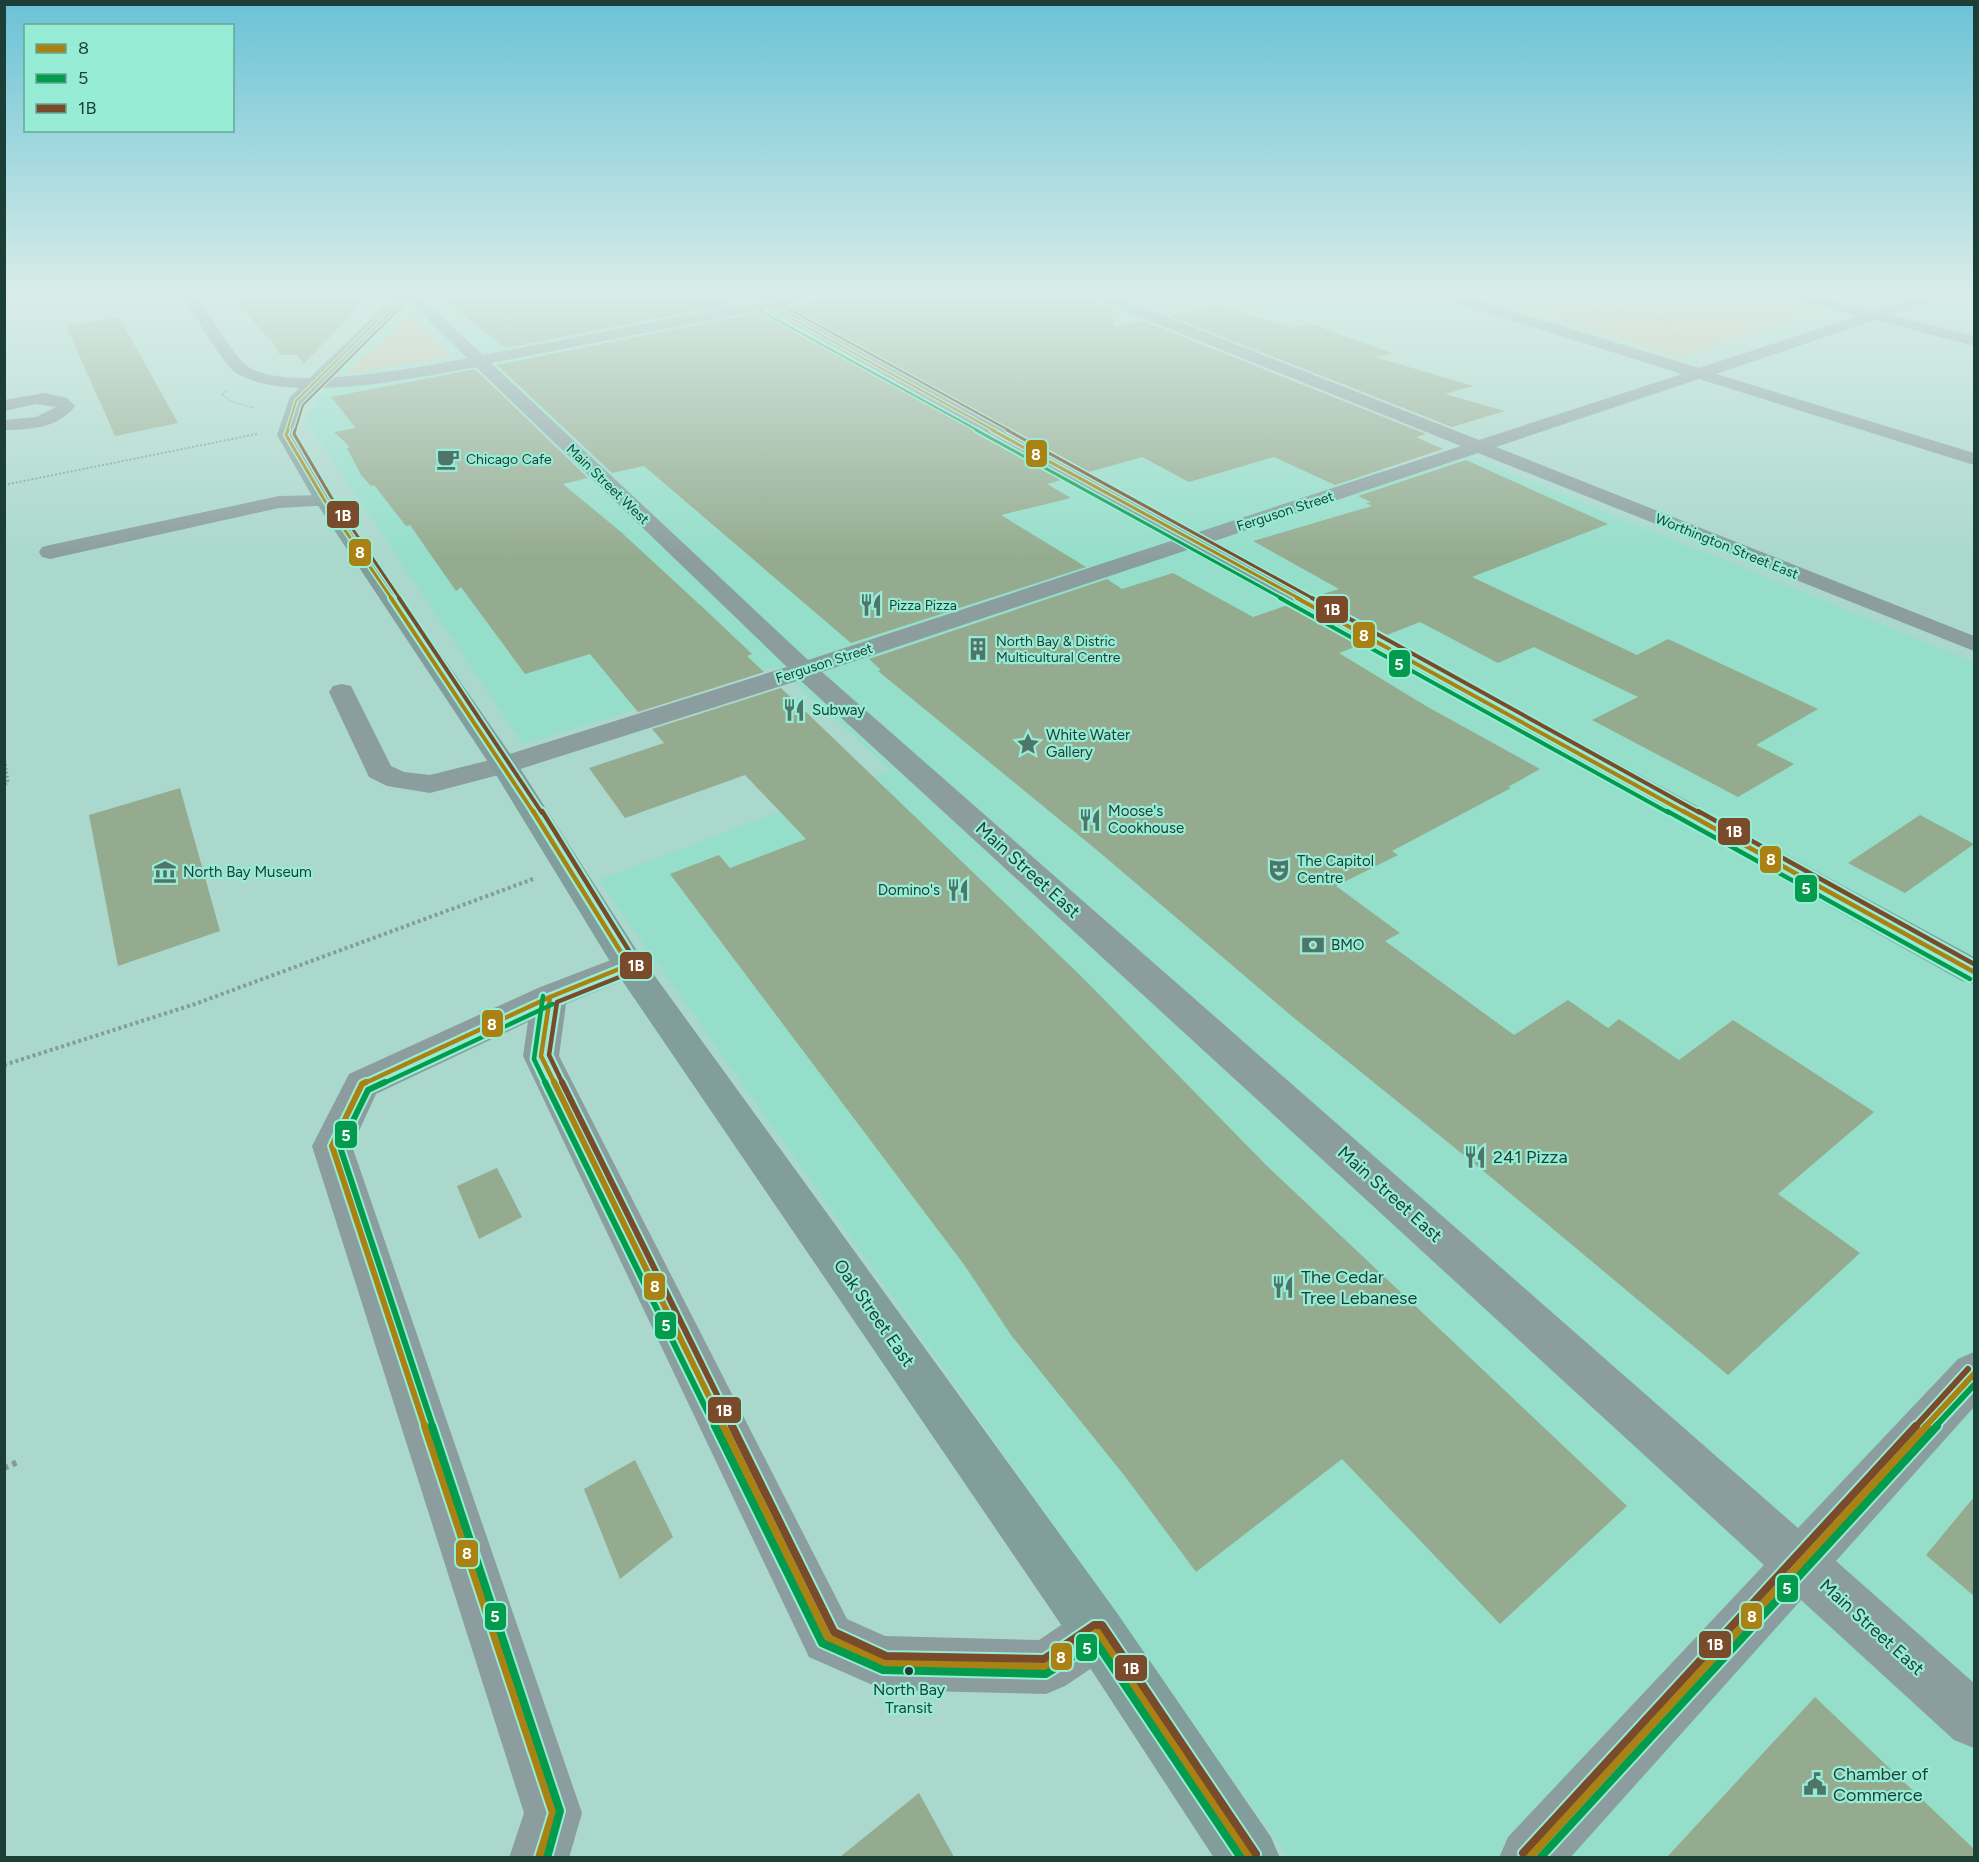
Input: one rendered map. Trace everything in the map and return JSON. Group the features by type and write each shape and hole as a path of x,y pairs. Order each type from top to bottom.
{"main road":[{"name":"Oak Street East","path":"311,385 296,402 286,435 324,501 504,765 629,965 1098,1632 1250,1857"},
{"path":"912,385 1974,972"}],"street":[{"name":"Main Street West","path":"504,385 804,670"},
{"name":"Worthington Street East","path":"1322,385 1974,644"},
{"name":"Ferguson Street","path":"342,692 378,771 398,780 430,784 504,765 804,670 1668,385"},
{"path":"1735,385 1974,459"},
{"path":"4,406 58,400 66,406 57,415 46,419 4,425"},
{"path":"312,478 275,491 48,546 279,502 324,501"},
{"name":"Main Street East","path":"804,670 1802,1563 1974,1720"},
{"path":"539,1857 553,1813 332,1146 362,1084 550,997 629,965"},
{"path":"550,997 541,1056 828,1638 884,1663 1046,1666 1098,1632"},
{"path":"1528,1857 1802,1563 1974,1374"}],"path":[{"path":"245,385 222,395 233,402 261,409"},
{"path":"4,485 258,434 259,426"},
{"path":"4,756 8,782 4,785"},
{"path":"4,1065 195,1004 567,866"},
{"path":"4,1468 20,1461"}],"shaded area":[{"path":"327,385 1156,385 1285,430 1402,478 1471,457 1974,662 1974,1857 1288,1857 599,880 891,770 776,666 523,744 305,419"}],"building":[{"path":"92,385 157,385 178,423 115,436"},
{"path":"393,385 491,385 588,478 563,484 621,532 713,617 752,654 747,656 764,672 638,712 590,654 525,674 461,587 456,591 410,525 406,526 374,485 371,486 361,475 347,448 350,447 334,432 356,428 331,397"},
{"path":"518,385 898,385 1065,479 1047,484 1071,498 1001,515 1086,567 851,643 644,466 612,473"},
{"path":"930,385 1303,385 1426,434 1416,437 1443,449 1335,485 1274,457 1189,482 1142,457 1089,472"},
{"path":"1345,385 1469,385 1473,386 1445,394 1505,411 1452,427"},
{"path":"1466,460 1608,524 1472,577 1637,655 1668,639 1818,709 1756,745 1794,764 1738,797 1592,720 1638,697 1534,647 1498,663 1420,622 1387,635 1316,596 1339,589 1253,541 1372,506 1366,503 1371,502 1358,496"},
{"path":"1173,573 1253,617 1288,605 1360,645 1339,653 1426,706 1540,769 1508,787 1511,788 1392,851 1398,855 1336,886 1400,933 1385,941 1514,1035 1568,1000 1608,1028 1619,1019 1679,1060 1733,1020 1874,1112 1778,1194 1860,1253 1728,1375 1481,1169 1294,1018 1098,851 878,671 881,670 869,659 1107,579 1122,589"},
{"path":"781,688 1083,978 1267,1166 1627,1506 1500,1624 1342,1459 1196,1572 1124,1475 1011,1335 965,1266 670,874 719,855 730,868 806,839 745,775 625,818 589,768 664,743 652,729"},
{"path":"180,788 220,931 118,966 89,815"},
{"path":"1920,815 1974,844 1905,893 1848,863"},
{"path":"497,1168 522,1217 479,1239 457,1186"},
{"path":"635,1460 673,1537 620,1579 584,1489"},
{"path":"1974,1497 1974,1596 1926,1555"},
{"path":"1815,1697 1974,1849 1974,1857 1667,1857"},
{"path":"919,1793 954,1857 840,1857"}],"transit line":[{"name":"8","path":"312,385 296,401 286,435 325,501 504,765 629,965 550,997 362,1084 332,1146 553,1813 539,1858"},
{"name":"1B","path":"323,385 303,405 294,434 331,497 510,761 636,962 636,967 632,972 557,1002 549,1055 834,1632 886,1656 1044,1659 1094,1625 1102,1625 1256,1854"},
{"name":"5","path":"895,385 1970,979"},
{"name":"8","path":"911,385 1974,972"},
{"name":"1B","path":"926,385 1974,964"},
{"name":"5","path":"543,996 534,1059 822,1643 883,1670 1046,1674 1096,1642 1241,1858"},
{"name":"8","path":"550,997 541,1056 828,1638 884,1663 1046,1667 1098,1632 1250,1858"},
{"name":"5","path":"547,1858 560,1811 340,1147 368,1090 553,1004"},
{"name":"1B","path":"1523,1853 1968,1369"},
{"name":"8","path":"1529,1858 1974,1374"},
{"name":"5","path":"1540,1858 1974,1385"}],"place":[{"name":"Chicago Cafe","path":"448,459"},
{"name":"Pizza Pizza","path":"871,605"},
{"name":"North Bay & Distric Multicultural Centre","path":"978,649"},
{"name":"Subway","path":"794,710"},
{"name":"White Water Gallery","path":"1028,744"},
{"name":"Moose's Cookhouse","path":"1090,820"},
{"name":"The Capitol Centre","path":"1279,870"},
{"name":"North Bay Museum","path":"165,872"},
{"name":"Domino's","path":"958,890"},
{"name":"BMO","path":"1313,945"},
{"name":"241 Pizza","path":"1475,1157"},
{"name":"The Cedar Tree Lebanese","path":"1283,1287"},
{"name":"North Bay Transit","path":"909,1671"},
{"name":"Chamber of Commerce","path":"1815,1784"}]}
